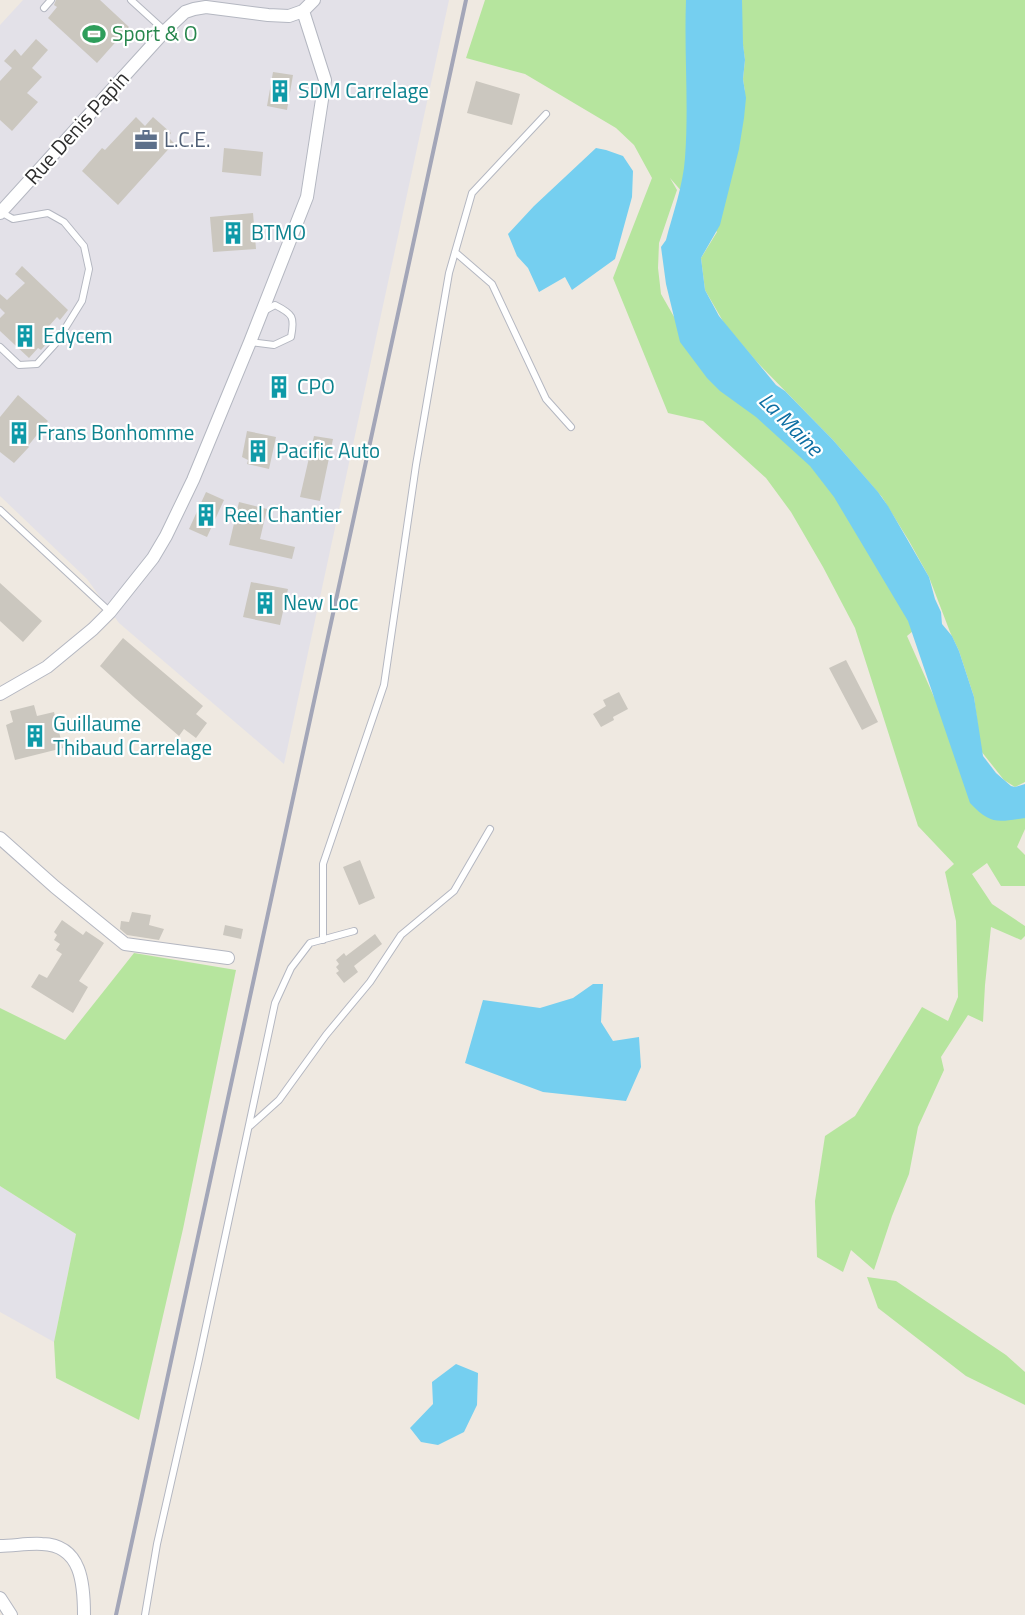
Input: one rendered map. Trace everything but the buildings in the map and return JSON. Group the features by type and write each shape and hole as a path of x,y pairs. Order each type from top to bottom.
{"street":[{"path":"0,694 47,668 110,612 153,558 193,480 307,197 325,80 303,11 314,0"},
{"name":"Rue Denis Papin","path":"1,212 165,31 184,6 194,9 206,7 289,16 303,11"},
{"path":"0,838 125,944 228,958"},
{"path":"0,1546 44,1544 58,1547 71,1557 80,1571 84,1591 84,1615"},
{"path":"0,1598 11,1615"}],"lane":[{"path":"44,8 51,0"},
{"path":"131,0 165,31"},
{"path":"323,940 323,864 384,685 416,465 449,273 472,193 546,114"},
{"path":"1,212 13,219 48,213 64,222 84,246 89,269 82,301 56,343 37,364 19,365 1,349"},
{"path":"455,252 492,284 546,399 571,427"},
{"path":"250,342 274,345 291,337 294,322 288,311 275,305 262,312"},
{"path":"0,510 110,612"},
{"path":"249,1126 279,1100 326,1035 370,982 401,935 454,891 490,829"},
{"path":"145,1615 157,1544 275,1003 291,968 310,943 354,931"}],"shaded area":[{"path":"23,0 449,0 284,764 119,623 87,579 0,496 0,25"},
{"path":"0,1186 76,1234 54,1342 0,1312"}],"green space":[{"path":"485,0 701,0 745,92 742,0 1025,0 1025,782 1015,787 1004,780 981,751 974,697 959,651 929,577 882,497 833,440 756,361 724,323 705,290 701,258 717,232 670,178 677,190 659,243 658,268 661,294 689,343 832,482 919,626 907,636 934,697 950,708 976,799 1025,812 1025,829 1017,847 1025,855 1025,886 1001,886 987,863 972,874 992,904 1025,926 1025,936 1021,940 991,927 983,1022 968,1015 941,1057 944,1070 918,1127 909,1174 874,1270 851,1250 843,1272 817,1257 815,1201 825,1136 855,1116 922,1007 948,1021 958,997 956,921 945,872 954,864 918,826 855,628 791,512 766,478 703,421 668,413 613,278 652,178 634,145 616,128 525,74 466,58"},
{"path":"134,953 236,970 183,1229 139,1420 56,1378 54,1342 76,1234 0,1186 0,1008 65,1040"},
{"path":"867,1277 896,1281 1006,1355 1025,1372 1025,1405 966,1376 878,1308"}],"water":[{"name":"La Maine","path":"686,0 742,0 745,60 743,79 746,98 744,118 739,149 720,225 701,258 705,290 719,316 776,385 785,391 833,440 888,506 929,577 941,612 942,624 952,636 959,651 974,697 983,756 996,773 1011,786 1025,784 1025,818 995,820 984,815 970,803 908,621 834,497 810,466 756,417 720,391 707,378 680,342 666,284 661,247 666,240 682,179 685,158"},
{"path":"596,148 623,156 633,171 632,197 615,259 572,290 565,277 539,292 528,268 517,256 508,234 534,206"},
{"path":"593,984 603,984 601,1022 613,1041 639,1037 641,1067 626,1101 543,1092 465,1063 483,1000 540,1008 573,998"},
{"path":"456,1364 478,1373 477,1405 464,1432 438,1445 421,1442 410,1428 433,1404 432,1382"}],"railway":[{"path":"116,1615 466,0"}],"place":[{"name":"Sport & O","path":"94,34"},
{"name":"SDM Carrelage","path":"280,91"},
{"name":"L.C.E.","path":"146,140"},
{"name":"BTMO","path":"233,233"},
{"name":"Edycem","path":"25,336"},
{"name":"CPO","path":"279,387"},
{"name":"Frans Bonhomme","path":"19,433"},
{"name":"Pacific Auto","path":"258,451"},
{"name":"Reel Chantier","path":"206,515"},
{"name":"New Loc","path":"265,603"},
{"name":"Guillaume Thibaud Carrelage","path":"35,736"}]}
